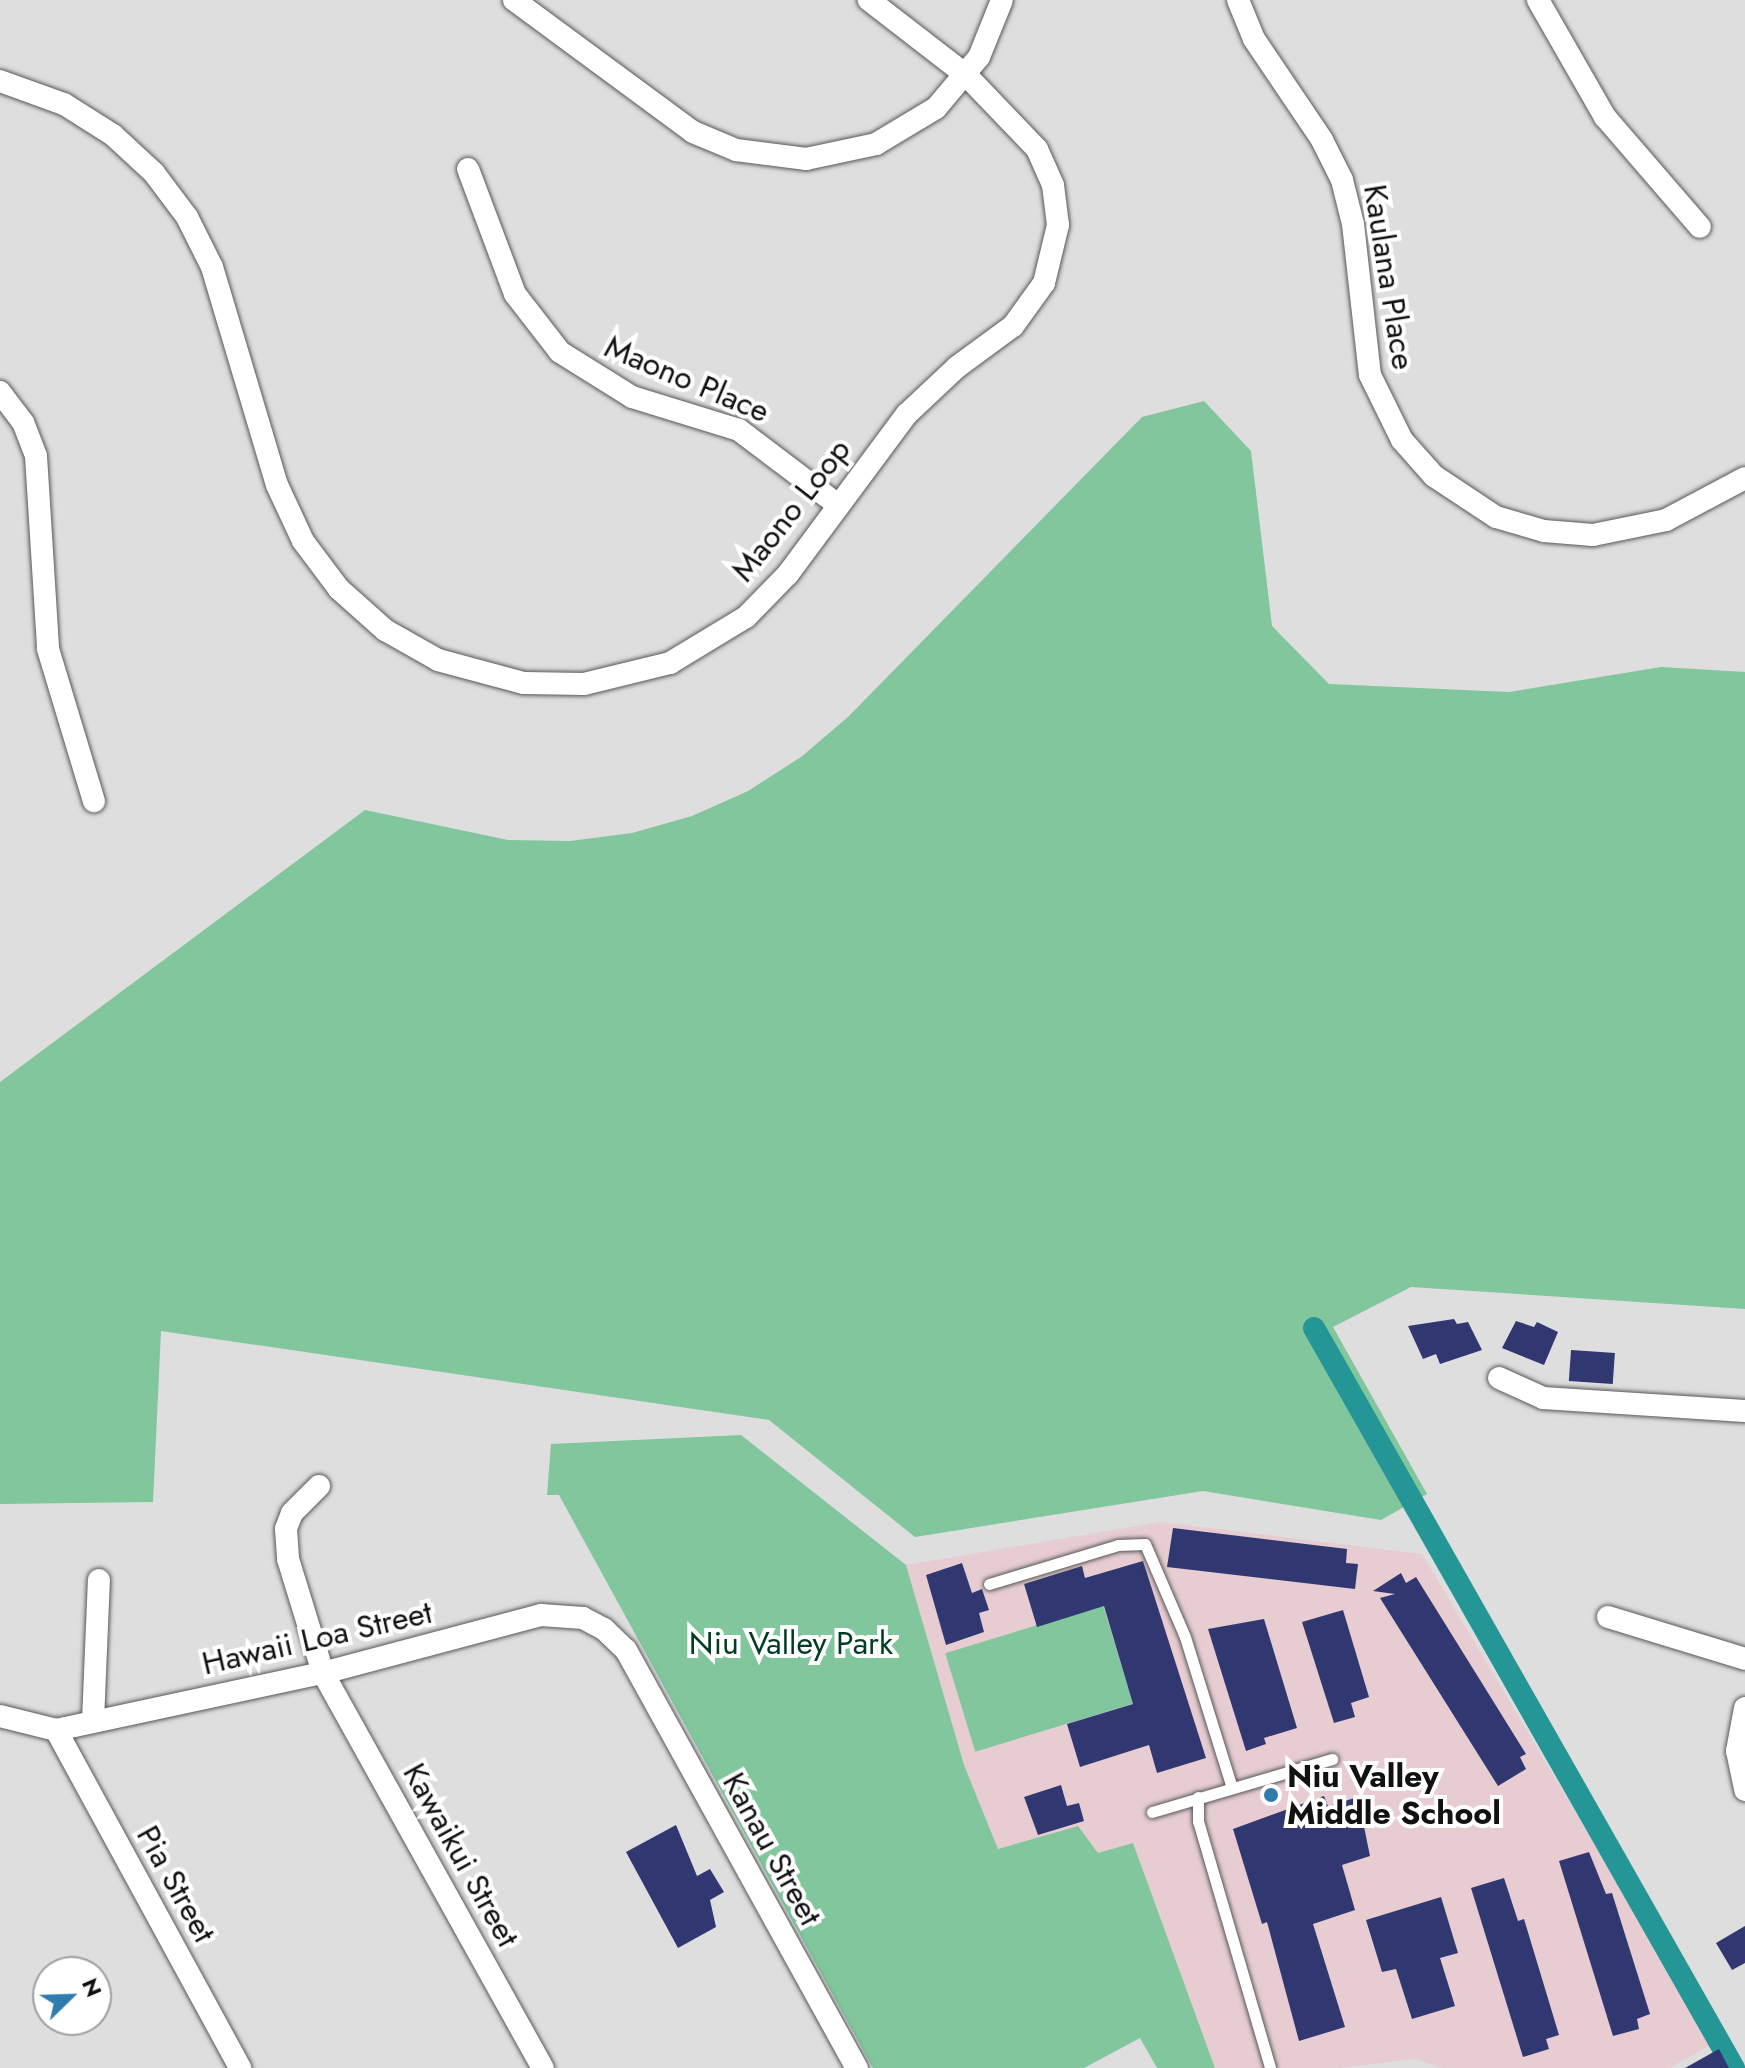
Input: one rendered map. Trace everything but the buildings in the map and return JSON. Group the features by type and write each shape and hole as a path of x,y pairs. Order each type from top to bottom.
{"street":[{"path":"514,0 693,132 759,156 830,157 876,144 917,122 966,75 989,37 1002,0"},
{"name":"Maono Loop","path":"0,81 37,92 90,118 135,153 172,194 212,267 289,514 339,589 410,646 466,671 524,683 584,684 642,673 697,650 746,617 788,574 907,414 1025,314 1052,265 1058,225 1046,167 1026,133 966,75 869,0"},
{"name":"Kaulana Place","path":"1238,0 1254,39 1338,170 1353,224 1370,375 1402,440 1434,476 1496,517 1544,531 1593,535 1666,520 1745,478"},
{"path":"1538,0 1605,117 1700,227"},
{"name":"Maono Place","path":"468,169 515,294 560,352 632,397 739,430 838,505"},
{"path":"0,392 23,422 36,456 48,649 94,801"},
{"path":"1499,1378 1543,1398 1745,1411"},
{"name":"Kawaikui Street","path":"319,1486 292,1513 286,1529 288,1559 323,1673 543,2068"},
{"path":"93,1721 99,1580"},
{"name":"Hawaii Loa Street","path":"0,1716 56,1730 323,1673 550,1614 597,1625 632,1661"},
{"path":"1608,1617 1745,1659"},
{"name":"Kanau Street","path":"632,1661 857,2068"},
{"path":"1745,1708 1737,1751 1745,1790"},
{"name":"Pia Street","path":"56,1730 240,2068"}],"lane":[{"path":"989,1584 1118,1545 1145,1544 1185,1637 1232,1788"},
{"path":"1152,1812 1332,1759"},
{"path":"1198,1797 1198,1821 1270,2068"}],"shaded area":[{"name":"Niu Valley Middle School","path":"1161,1522 1422,1554 1713,2044 1669,2068 1442,2068 1415,2059 1340,2068 1215,2068 1133,1844 1098,1853 1078,1826 998,1849 964,1765 906,1565"}],"green space":[{"path":"1204,401 1251,451 1272,626 1329,684 1509,692 1661,667 1745,672 1745,1309 1411,1287 1333,1327 1427,1494 1381,1520 1203,1491 915,1537 769,1420 161,1331 153,1502 0,1504 0,1082 365,810 508,840 570,841 632,833 692,816 748,791 801,757 848,717 1142,417"},
{"name":"Niu Valley Park","path":"741,1435 906,1565 964,1765 998,1849 1078,1826 1098,1853 1133,1843 1215,2068 1157,2068 1140,2038 1084,2068 873,2068 559,1495 547,1495 551,1444"},
{"path":"1103,1605 1133,1703 975,1752 945,1653"}],"waterway":[{"path":"1314,1328 1734,2068"}],"place":[{"name":"Niu Valley Middle School","path":"1271,1795"}]}
